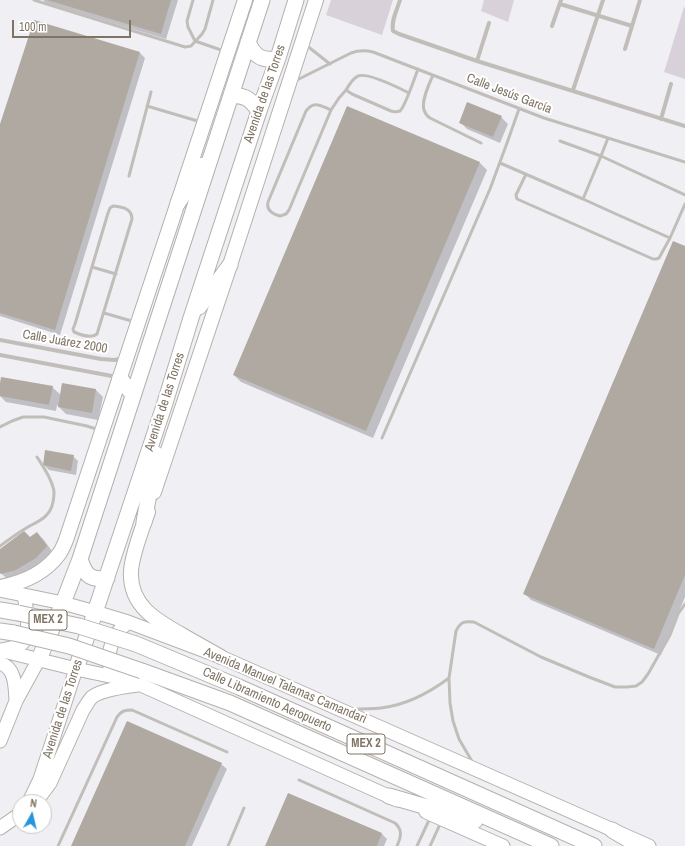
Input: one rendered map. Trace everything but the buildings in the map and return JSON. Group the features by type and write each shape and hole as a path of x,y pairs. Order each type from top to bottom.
{"highway":[{"path":"39,660 80,559 262,0"},
{"name":"Avenida de las Torres","path":"76,669 164,406 191,318 296,0"},
{"path":"286,29 305,0"},
{"path":"248,42 254,53 259,56 267,60 278,58"},
{"path":"231,95 242,96 249,99 259,111"},
{"path":"178,203 214,148"},
{"path":"191,318 230,265"},
{"path":"120,378 133,395"},
{"path":"144,522 164,406"},
{"path":"80,559 83,570 89,576 96,579 107,578"},
{"name":"Calle Libramiento Aeropuerto","path":"0,610 79,626 136,644 246,690 594,846"},
{"name":"MEX 2","path":"7,632 69,646 142,678"},
{"name":"Calle Libramiento Aeropuerto","path":"142,678 230,703 551,846"},
{"path":"389,796 528,836"},
{"path":"612,830 639,846"}],"main road":[{"path":"0,589 18,583 41,571 59,554 66,540 245,0"},
{"name":"Avenida de las Torres","path":"221,657 153,618 140,603 133,591 131,571 133,558 144,522 230,265 316,0"},
{"name":"Avenida Manuel Talamas Camandari","path":"0,589 96,612 128,622 221,657 649,846"},
{"path":"0,650 20,645 26,638 27,619 24,595"},
{"path":"119,678 110,667 108,658 112,643 119,631 128,622"},
{"path":"0,650 119,678 142,678 389,796 503,846"},
{"path":"0,741 16,701 39,660"},
{"path":"0,663 7,666 13,677 16,701"},
{"name":"Avenida de las Torres","path":"33,794 40,779 76,669"},
{"path":"42,794 50,783 83,710 89,701 93,697 104,692 142,678"},
{"path":"0,828 12,820"}],"street":[{"name":"Calle Jesús García","path":"400,0 392,25 394,31 399,34 685,126"},
{"path":"573,90 603,0"},
{"path":"625,49 640,0"},
{"path":"552,26 561,2 598,16 632,26"},
{"path":"477,60 489,23"},
{"path":"661,119 671,84"},
{"name":"Calle Juárez 2000","path":"0,340 101,359 115,360 127,357"},
{"name":"Calle Juárez 2000","path":"0,355 120,378"}],"lane":[{"path":"34,0 185,47 191,46 205,29 213,0"},
{"path":"193,0 187,21 188,27 195,41 228,52"},
{"path":"302,43 330,64"},
{"name":"Calle Jesús García","path":"288,84 351,52 365,50 544,118 685,162"},
{"path":"346,90 391,111 399,111 402,109 418,69"},
{"path":"331,110 314,104 306,111 267,205 268,209 276,215 284,215 289,210 331,110 355,78 362,75 377,79 409,93"},
{"path":"433,75 424,101 423,109 425,114 430,118 481,143"},
{"path":"128,176 151,92"},
{"path":"147,106 205,123"},
{"path":"382,438 480,211 519,109"},
{"path":"583,199 608,138"},
{"path":"560,141 601,156 685,195"},
{"path":"500,162 670,238"},
{"path":"526,174 516,195 517,199 653,259 659,258 670,238 685,204"},
{"path":"113,206 124,208 131,212 132,215 116,274 99,331 96,336 92,337 81,335 74,332 73,329 108,213 110,208 113,206"},
{"path":"92,267 116,274"},
{"path":"104,313 138,323"},
{"path":"0,427 23,416 55,419 102,431"},
{"path":"0,546 24,529 42,519 51,509 54,496 53,487 37,457"},
{"path":"477,770 459,739 453,721 450,703 449,678 456,631 459,625 463,622 474,622 541,657 615,687 627,687 636,686 642,682 648,674 670,635 678,614 685,604"},
{"path":"340,709 383,708 399,704 426,693 449,678"},
{"path":"58,846 120,712 132,710 227,752"},
{"path":"299,780 395,823 401,833 401,838 397,846"},
{"path":"228,846 244,808"},
{"path":"417,846 436,817"},
{"path":"430,846 436,817"}],"shaded area":[{"path":"331,0 393,0 382,35 326,15"},
{"path":"484,0 514,0 508,22 481,11"},
{"path":"684,7 685,8 685,79 664,72"}]}
